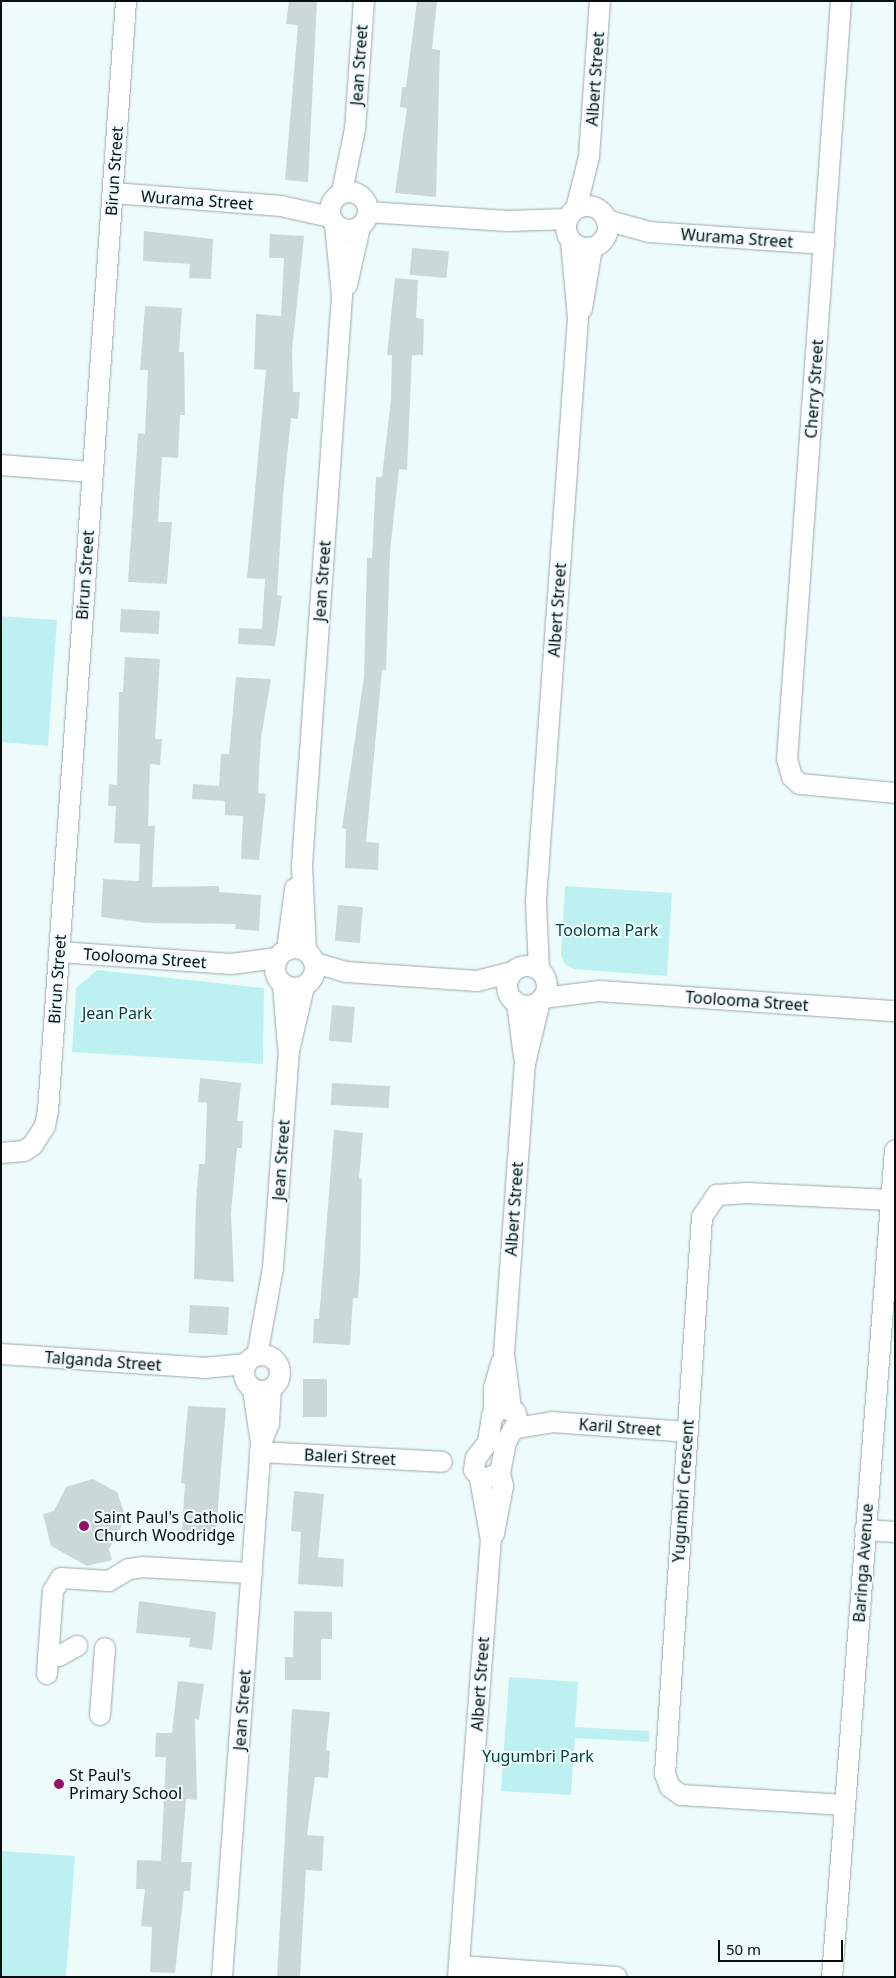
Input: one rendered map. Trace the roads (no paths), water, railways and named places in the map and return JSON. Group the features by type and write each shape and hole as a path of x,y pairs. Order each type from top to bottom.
{"street":[{"name":"Birun Street","path":"1,1153 33,1145 45,1126 48,1111 126,1"},
{"name":"Jean Street","path":"222,1977 261,1447 257,1373 273,1268 289,1051 284,1038 295,968 342,296 339,206 354,129 364,1"},
{"name":"Albert Street","path":"578,318 587,296 601,228 590,157 600,1"},
{"name":"Cherry Street","path":"841,1 825,244 786,759 792,777 814,787 895,793"},
{"name":"Albert Street","path":"491,1540 499,1521 500,1472 509,1416 504,1354 525,1064 542,987 536,901 578,318 570,225 590,157"},
{"name":"Wurama Street","path":"113,193 281,206 339,206 347,230 364,220"},
{"path":"339,206 364,220 508,221 601,228"},
{"name":"Jean Street","path":"342,296 364,220"},
{"path":"570,225 601,228"},
{"name":"Wurama Street","path":"601,228 825,244"},
{"path":"1,465 92,472"},
{"name":"Albert Street","path":"525,1064 513,999 507,983 515,970 536,901"},
{"name":"Toolooma Street","path":"59,952 477,981 515,970"},
{"path":"513,999 529,1006 542,987 515,970"},
{"name":"Toolooma Street","path":"477,981 513,999"},
{"name":"Toolooma Street","path":"542,987 895,1012"},
{"name":"Baringa Avenue","path":"832,1977 895,1150"},
{"name":"Yugumbri Crescent","path":"845,1805 681,1795 670,1787 664,1774 702,1217 717,1195 747,1193 891,1200"},
{"name":"Talganda Street","path":"1,1354 257,1373"},
{"name":"Albert Street","path":"459,1971 491,1540 477,1470 488,1442 509,1416"},
{"name":"Karil Street","path":"509,1416 552,1422 688,1432"},
{"name":"Baleri Street","path":"261,1447 441,1462 477,1470"},
{"path":"477,1470 491,1480 500,1472"},
{"path":"865,1530 895,1532"},
{"path":"78,1646 47,1665 53,1592 61,1578 109,1581 129,1569 143,1567 252,1573"},
{"path":"100,1715 104,1648"},
{"path":"459,1971 617,1977"}],"place":[{"name":"Saint Paul's Catholic Church Woodridge","path":"84,1526"},
{"name":"St Paul's Primary School","path":"59,1784"}],"park label":[{"name":"Tooloma Park","path":"607,930"},
{"name":"Jean Park","path":"117,1013"},
{"name":"Yugumbri Park","path":"538,1756"}]}
